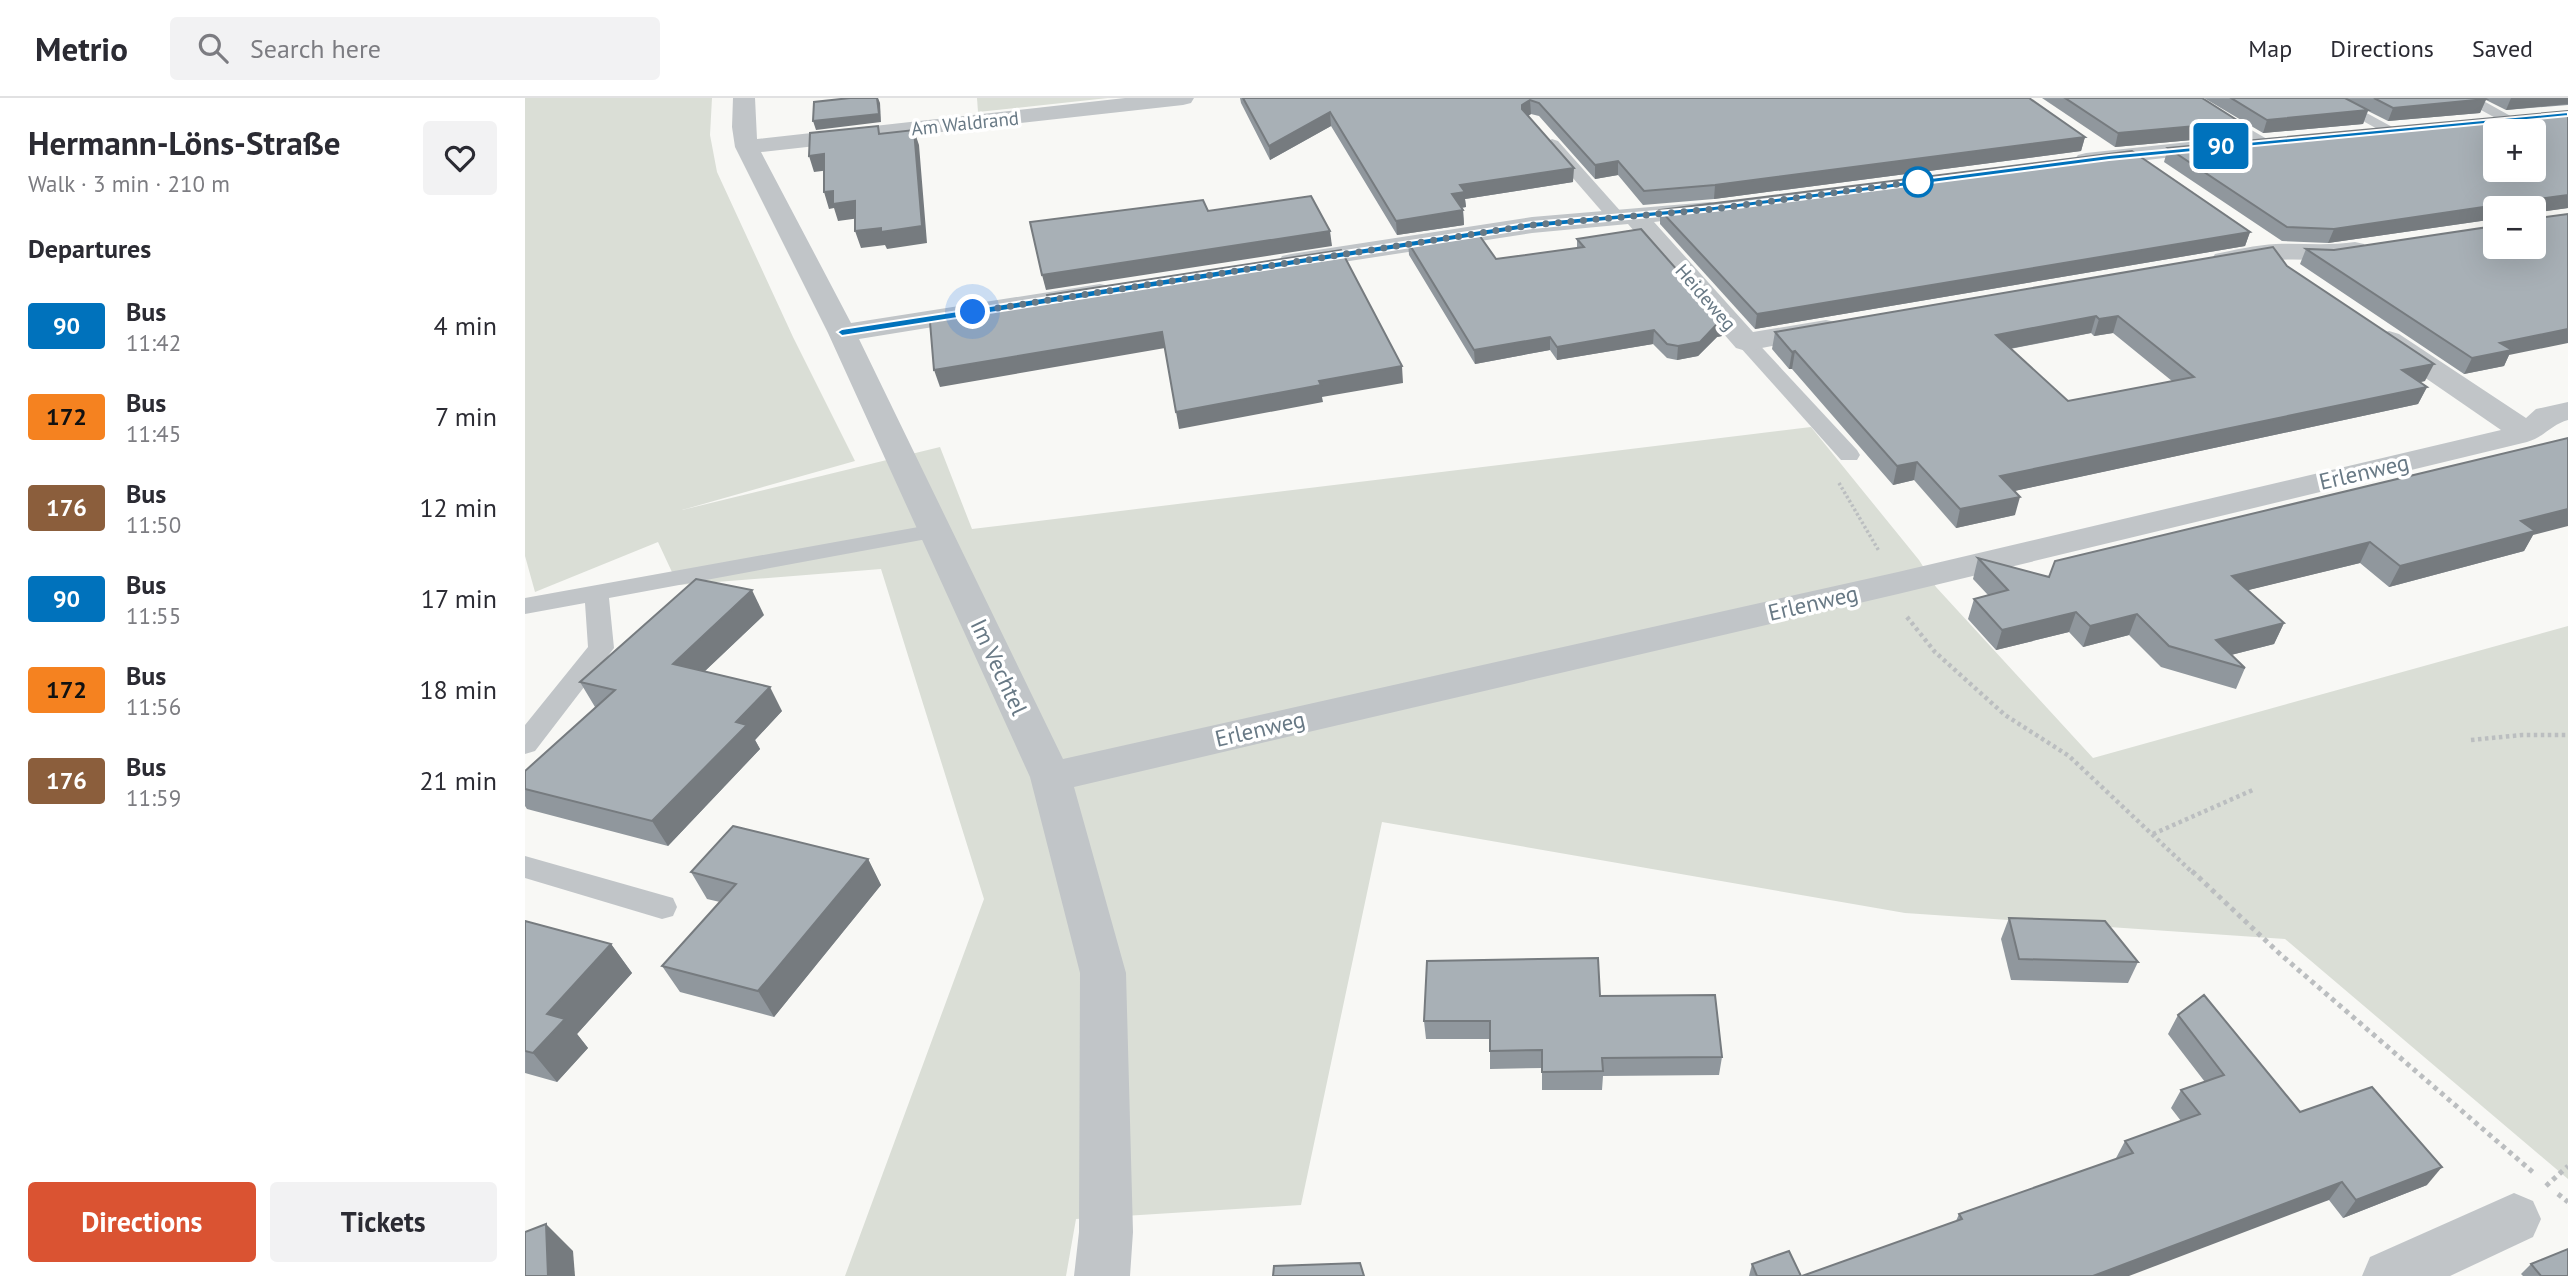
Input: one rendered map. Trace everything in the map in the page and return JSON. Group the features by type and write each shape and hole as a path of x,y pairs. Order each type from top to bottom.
{"street":[{"name":"Im Vechtel","path":"744,98 743,127 747,147 842,332 1051,777 1103,973 1106,1232 1102,1276"},
{"name":"Am Waldrand","path":"747,147 1184,98"},
{"path":"2461,122 2532,117"},
{"path":"2350,133 2412,127"},
{"path":"2077,135 2166,177"},
{"path":"2058,164 2287,139"},
{"path":"1261,267 1532,225 1627,218 1738,205"},
{"name":"Heideweg","path":"1627,218 1746,342 1850,324"},
{"path":"2243,229 2275,252 2291,274 2302,282"},
{"path":"2193,266 2275,252 2328,254 2380,246"},
{"path":"842,332 1126,288"},
{"path":"2370,327 2527,433"},
{"name":"Erlenweg","path":"1051,777 1898,583 2527,433 2547,415 2568,411"},
{"path":"2390,1276 2514,1219"}],"lane":[{"path":"2328,98 2388,129"},
{"path":"2466,98 2508,118"},
{"path":"2202,106 2262,142"},
{"path":"1541,131 1627,218"},
{"path":"1746,342 1849,455"},
{"path":"525,606 935,531"},
{"path":"525,744 601,648 596,593"},
{"path":"525,867 662,907"}],"path":[{"path":"1827,431 1814,442 1898,583 1907,617 1935,652 2005,715 2069,756 2280,954 2547,1184 2568,1166"},
{"path":"2472,740 2522,735 2568,735"},
{"path":"2153,834 2255,789"}],"shaded area":[{"path":"525,98 712,98 710,135 717,172 793,337 855,461 682,510 940,447 972,529 1811,427 1919,560 1936,587 2093,758 2568,626 2568,1179 2285,939 1905,913 1382,822 1301,1205 1076,1219 1066,1276 845,1276 984,899 881,569 678,585 658,542 535,592 525,556"},
{"path":"977,98 1108,98 978,112"}],"building":[{"path":"877,98 879,114 813,121 814,102"},
{"path":"1243,98 2029,98 2085,137 1715,185 1644,191 1618,161 1595,165 1539,103 1530,100 1522,105 1522,109 1574,168 1460,185 1465,192 1452,194 1463,210 1396,221 1330,112 1269,146"},
{"path":"2065,98 2202,98 2240,122 2118,133"},
{"path":"2231,98 2345,98 2368,110 2267,120"},
{"path":"2374,98 2484,98 2486,99 2393,108"},
{"path":"2568,111 2568,195 2546,198 2483,196 2483,207 2334,229 2287,227 2168,148"},
{"path":"878,126 879,134 914,130 922,226 881,232 881,228 855,231 855,201 833,204 833,191 824,192 824,154 809,156 810,133"},
{"path":"2132,151 2250,232 1757,314 1660,210"},
{"path":"1311,196 1330,231 1042,275 1030,222 1203,200 1208,211"},
{"path":"2568,214 2568,329 2500,343 2512,350 2472,358 2306,249 2334,250 2483,228 2483,259 2546,259 2546,217"},
{"path":"1641,229 1723,322 1718,323 1700,342 1678,346 1667,344 1654,330 1557,347 1550,337 1474,350 1408,242 1477,232 1496,259 1584,247 1577,239"},
{"path":"2273,247 2287,266 2434,364 2402,370 2427,387 2000,476 2020,497 1960,509 1917,462 1897,466 1775,332","holes":["2096,316 2099,319 2118,316 2194,377 2068,401 1996,335"]},
{"path":"1341,250 1402,366 1319,381 1321,385 1176,412 1162,332 934,370 930,322 1049,303 1047,295"},
{"path":"2568,438 2568,509 2521,521 2535,531 2400,566 2370,542 2232,576 2284,623 2216,640 2245,668 2169,646 2137,614 2090,626 2076,612 2002,630 1974,599 2008,590 1978,558 2049,577 2055,561"},
{"path":"696,579 752,590 673,664 770,687 736,722 747,725 652,821 525,789 525,771 615,690 580,682"},
{"path":"733,826 868,859 758,991 662,966 736,884 691,872"},
{"path":"2009,918 2105,921 2138,962 2019,959"},
{"path":"525,921 611,944 547,1014 565,1019 533,1053 525,1051"},
{"path":"1598,958 1600,996 1715,995 1722,1057 1602,1058 1603,1071 1542,1072 1542,1050 1490,1051 1490,1021 1424,1021 1427,961"},
{"path":"2204,995 2300,1112 2372,1087 2442,1167 2356,1200 2342,1182 2093,1276 1802,1276 1962,1219 1959,1214 2133,1153 2125,1141 2200,1114 2181,1090 2224,1075 2178,1015"},
{"path":"546,1224 548,1276 525,1276 525,1232"},
{"path":"2568,1249 2568,1276 2541,1276 2531,1264"},
{"path":"1789,1251 1801,1276 1757,1276 1752,1264"},
{"path":"1360,1263 1364,1276 1273,1276 1274,1266"}],"bus line":[{"name":"90","path":"842,332 1532,225 1714,209 2109,157 2568,114"}],"route":[{"path":"973,312 1532,225 1714,209 1921,181 1918,182"}]}
